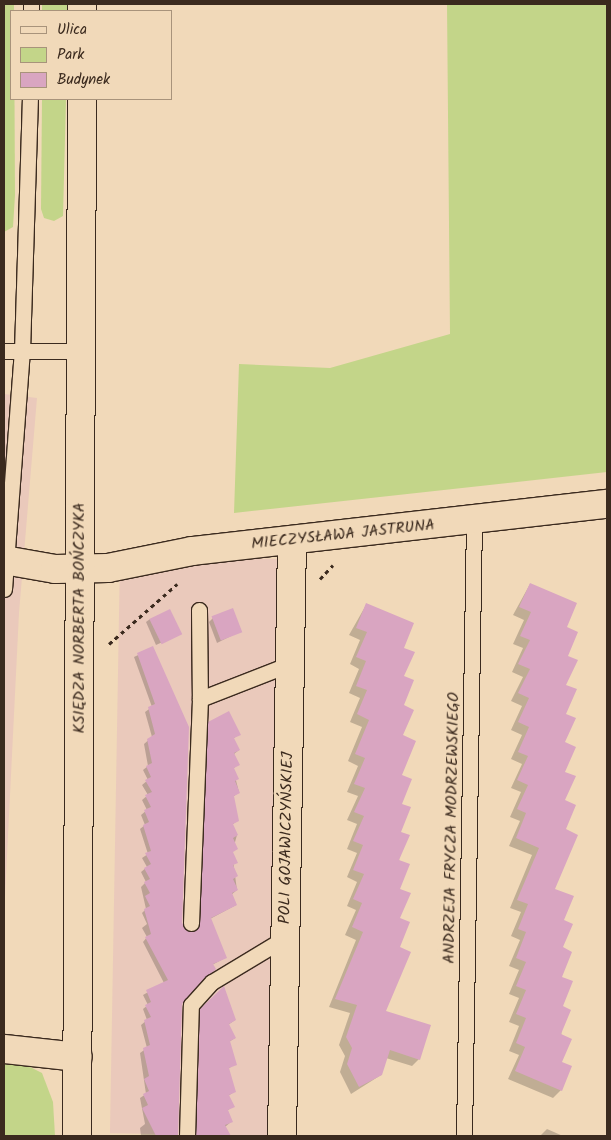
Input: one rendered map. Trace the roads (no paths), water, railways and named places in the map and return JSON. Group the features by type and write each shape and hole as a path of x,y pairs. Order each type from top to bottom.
{"street":[{"name":"KSIĘDZA NORBERTA BOŃCZYKA","path":"77,1136 82,100"},
{"name":"MIECZYSŁAWA JASTRUNA","path":"6,560 80,569 292,540 607,504"},
{"name":"POLI GOJAWICZYŃSKIEJ","path":"282,1136 292,540"},
{"path":"4,1049 78,1057"}],"lane":[{"path":"4,589 22,351 30,100"},
{"path":"4,351 81,351"},
{"name":"ANDRZEJA FRYCZA MODRZEWSKIEGO","path":"464,1136 474,520"},
{"path":"191,923 200,699 199,610"},
{"path":"200,699 290,664"},
{"path":"187,1136 191,1005 212,982 285,938"}]}
